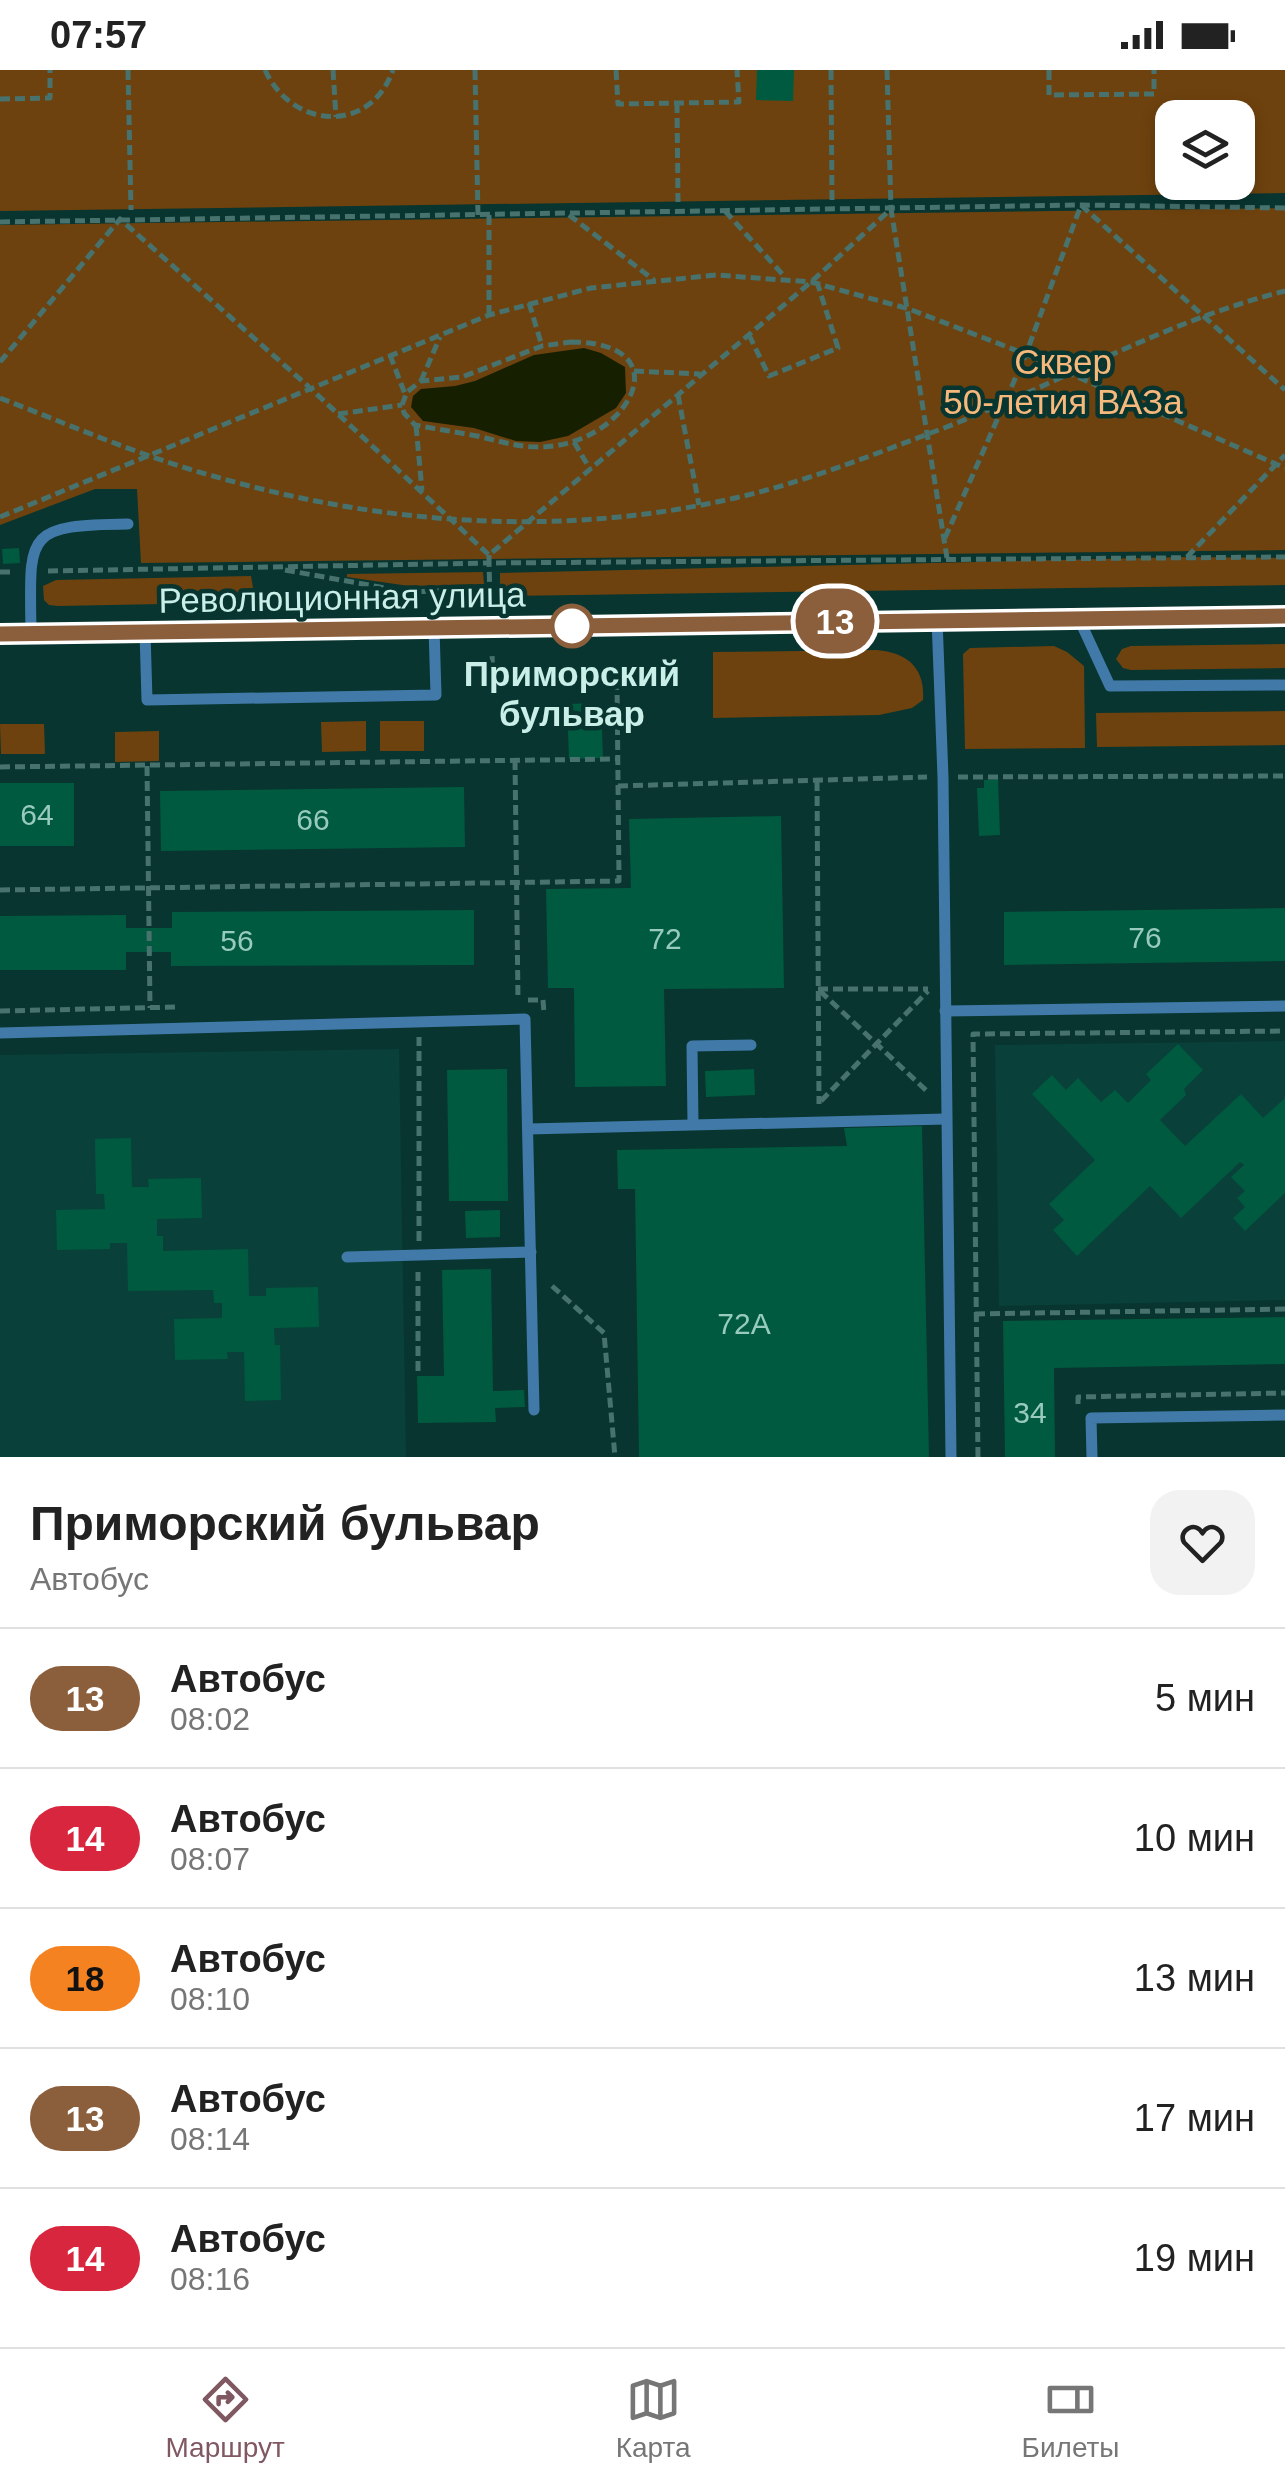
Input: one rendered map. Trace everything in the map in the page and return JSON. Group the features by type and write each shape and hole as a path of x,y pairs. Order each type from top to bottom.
{"main road":[{"name":"Революционная улица","path":"0,634 1285,616"}],"lane":[{"path":"32,634 31,572 38,543 51,531 70,525 128,524"},
{"path":"937,620 943,776 951,1457"},
{"path":"1079,620 1110,686 1285,685"},
{"path":"145,632 147,700 436,695 434,628"},
{"path":"945,1011 1285,1006"},
{"path":"0,1033 525,1020 534,1410"},
{"path":"693,1124 692,1046 751,1045"},
{"path":"528,1130 946,1119"},
{"path":"348,1256 531,1252"},
{"path":"1092,1457 1091,1418 1285,1415"}],"path":[{"path":"0,99 50,98 50,70"},
{"path":"128,70 131,210"},
{"path":"266,70 272,84 290,104 312,114 336,116 350,114 374,100 393,70"},
{"path":"333,70 336,116"},
{"path":"474,70 478,214"},
{"path":"616,70 618,104 739,102 738,70"},
{"path":"832,70 832,200"},
{"path":"888,70 891,209 946,558"},
{"path":"1049,70 1049,95 1154,94 1154,70"},
{"path":"677,104 678,202"},
{"path":"1080,205 1285,390"},
{"path":"944,541 1026,354 1080,205"},
{"path":"0,222 1080,205 1285,208"},
{"path":"489,555 814,283 891,209"},
{"path":"726,211 787,279"},
{"path":"489,214 489,315"},
{"path":"568,214 654,280"},
{"path":"0,362 120,219"},
{"path":"120,219 310,387 489,555 490,599"},
{"path":"0,517 489,315 591,288 716,274 814,283 909,310 1026,354 1285,468"},
{"path":"749,335 770,376 838,348 814,283"},
{"path":"0,398 211,476 268,490 366,510 452,521 575,522 699,505 803,479 1004,405 1203,316 1285,291"},
{"path":"529,303 542,346"},
{"path":"420,381 462,376 542,346 590,342 626,358 634,371 635,391 622,414 574,442 525,448 415,425 404,413 405,394 420,381 441,334"},
{"path":"390,354 405,394"},
{"path":"634,371 702,374"},
{"path":"678,396 699,505"},
{"path":"338,414 402,405"},
{"path":"415,425 423,493"},
{"path":"574,442 590,469"},
{"path":"1187,557 1285,455"},
{"path":"0,572 490,563 1285,557"},
{"path":"271,568 408,592 490,590"},
{"path":"0,890 619,881 617,681 493,683 492,653"},
{"path":"0,767 618,759"},
{"path":"515,760 518,1000"},
{"path":"148,765 150,1008"},
{"path":"817,781 819,1112"},
{"path":"818,989 930,989 819,1103"},
{"path":"818,989 931,1096"},
{"path":"418,1371 419,1022"},
{"path":"978,1457 973,1034 1285,1031"},
{"path":"552,1286 604,1333 615,1457"},
{"path":"975,1314 1285,1308"},
{"path":"1078,1397 1285,1393"}],"shaded area":[{"path":"584,348 625,367 626,393 616,408 568,436 540,442 516,441 474,428 423,421 411,407 413,396 421,389 475,381 534,355"},
{"path":"1285,1041 1285,1300 999,1306 995,1045"},
{"path":"399,1049 406,1457 0,1457 0,1055"}],"green space":[{"path":"0,70 1285,70 1285,193 1255,193 1255,100 1155,100 1155,195 0,211"},
{"name":"Сквер 50-летия ВАЗа","path":"1285,208 1285,550 141,563 137,489 95,489 0,525 0,225"},
{"path":"1285,558 1285,585 500,596 500,573"},
{"path":"483,572 484,584 409,586 347,577 347,574"},
{"path":"251,576 253,588 214,603 58,606 44,600 43,586 56,580"},
{"path":"1285,644 1285,668 1131,670 1123,668 1116,659 1122,649 1131,646"},
{"path":"1054,646 1084,666 1085,748 965,749 963,654 970,648"},
{"path":"877,650 897,654 912,664 921,679 923,700 912,708 879,715 713,718 713,652"},
{"path":"1285,711 1285,745 1097,747 1096,713"},
{"path":"366,721 366,751 322,752 321,722"},
{"path":"380,721 424,721 424,751 380,751"},
{"path":"0,724 44,724 45,754 1,754"},
{"path":"159,731 159,761 115,762 115,732"}],"building":[{"path":"757,70 794,70 793,101 756,100"},
{"path":"19,548 20,563 3,564 2,549"},
{"path":"601,703 603,758 569,759 567,704"},
{"path":"998,779 1000,835 979,836 977,788 984,788 984,780"},
{"path":"0,783 74,783 74,846 0,846"},
{"path":"464,787 465,847 161,851 160,791"},
{"path":"781,816 784,988 664,989 666,1086 575,1087 574,988 548,988 546,889 631,888 629,819"},
{"path":"1285,908 1285,961 1004,965 1004,912"},
{"path":"474,910 474,965 171,966 171,952 126,952 126,970 0,970 0,916 126,915 126,928 172,928 172,912"},
{"path":"1178,1044 1203,1070 1184,1089 1186,1095 1160,1120 1185,1146 1241,1094 1263,1118 1285,1098 1285,1193 1245,1231 1233,1218 1245,1207 1237,1198 1245,1191 1231,1177 1244,1165 1240,1162 1181,1218 1150,1186 1077,1256 1053,1230 1064,1220 1049,1204 1095,1160 1032,1094 1052,1075 1066,1090 1078,1078 1101,1102 1115,1090 1128,1103 1151,1080 1146,1074"},
{"path":"507,1069 508,1201 449,1201 447,1070"},
{"path":"754,1069 755,1095 706,1097 705,1071"},
{"path":"922,1126 929,1457 639,1457 635,1189 618,1189 617,1150 847,1146 844,1128"},
{"path":"131,1138 132,1187 149,1187 148,1179 201,1178 202,1218 157,1219 157,1236 163,1236 163,1251 248,1249 249,1296 266,1296 266,1288 318,1287 319,1327 274,1328 275,1345 280,1345 281,1400 245,1401 244,1352 227,1352 228,1359 175,1360 174,1319 222,1318 222,1303 214,1303 213,1290 128,1291 127,1243 110,1243 110,1249 57,1250 56,1210 105,1209 104,1194 96,1194 95,1139"},
{"path":"500,1210 500,1237 466,1238 465,1211"},
{"path":"491,1269 493,1391 524,1390 525,1407 495,1408 496,1422 418,1423 417,1376 444,1376 442,1270"},
{"path":"1285,1317 1285,1364 1054,1368 1055,1457 1005,1457 1003,1321"}],"bus line":[{"name":"13","path":"0,634 1285,616"}],"place":[{"name":"Приморский бульвар","path":"572,626"}]}
